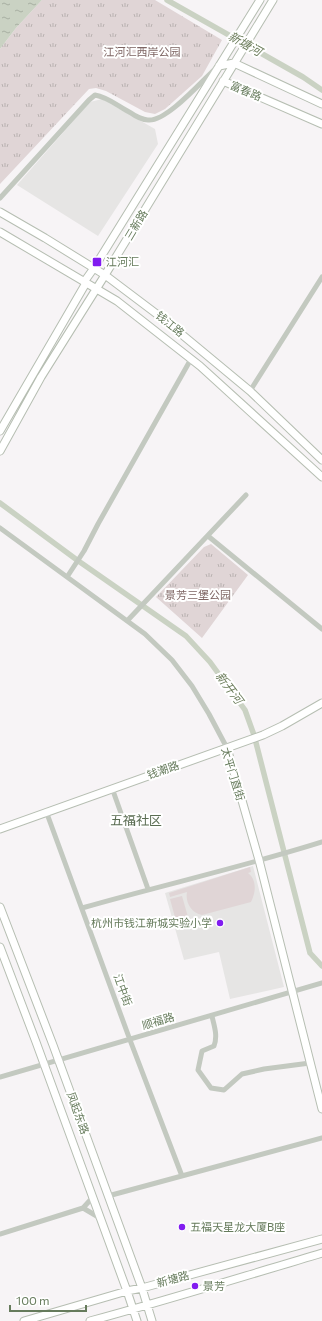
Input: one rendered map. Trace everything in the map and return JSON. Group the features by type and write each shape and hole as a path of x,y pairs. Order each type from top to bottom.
{"main road":[{"name":"三新路","path":"0,431 85,282 260,0"},
{"name":"三新路","path":"0,451 41,377 273,0"},
{"name":"富春路","path":"322,104 234,63 219,66 223,82 322,124"},
{"name":"钱江路","path":"0,212 105,275 162,318 250,391 322,460"},
{"name":"钱江路","path":"0,232 117,301 191,359 322,476"},
{"name":"钱潮路","path":"0,828 263,735 322,703"},
{"name":"太平门直街","path":"227,748 259,860 322,1110"},
{"name":"凤起东路","path":"0,907 142,1288 152,1321"},
{"name":"凤起东路","path":"0,947 134,1309 137,1321"},
{"name":"新塘路","path":"24,1321 127,1291 322,1239"},
{"name":"新塘路","path":"90,1321 148,1306 212,1285 322,1253"}],"street":[{"name":"三新路","path":"0,198 95,95 102,96 131,113 147,120 159,119 173,110 219,66"},
{"path":"250,391 322,277"},
{"path":"67,577 84,551 191,359"},
{"path":"127,621 246,495"},
{"name":"太平门直街","path":"0,528 145,634 172,660 192,686 227,748"},
{"path":"208,536 322,629"},
{"path":"112,788 148,889"},
{"name":"江中街","path":"46,811 130,1040 182,1176"},
{"path":"82,908 148,889 294,851 322,842"},
{"name":"顺福路","path":"0,1077 322,983"},
{"path":"212,1016 217,1036 216,1042 214,1046 202,1051 198,1070 211,1088 224,1090 242,1074 264,1068 310,1063"},
{"path":"108,1196 322,1138"},
{"path":"0,1234 83,1208 92,1197"},
{"path":"83,1208 100,1218"}],"shaded area":[{"path":"102,99 155,129 158,144 98,236 17,185 90,102"},
{"name":"杭州市钱江新城实验小学","path":"253,866 284,987 230,999 219,952 184,960 165,893"}],"green space":[{"name":"江河汇西岸公园","path":"42,0 155,0 222,40 202,76 165,109 155,114 145,112 106,91 96,88 89,89 0,184 0,49 16,28"},
{"name":"景芳三堡公园","path":"211,544 248,575 202,638 156,597 204,547"},
{"path":"250,867 251,872 248,873 253,879 255,886 251,902 202,915 195,912 188,903 187,892 170,897 169,893"},
{"path":"182,896 188,917 176,921 170,899"}],"water":[{"path":"0,0 42,0 16,28 0,49"}],"waterway":[{"name":"新塘河","path":"167,0 303,77 322,90"},
{"name":"新开河","path":"0,503 77,560 186,636 210,662 245,710 254,735 310,953 322,966"}],"place":[{"name":"江河汇","path":"97,262"},
{"name":"杭州市钱江新城实验小学","path":"220,923"},
{"name":"五福天星龙大厦B座","path":"182,1227"},
{"name":"景芳","path":"195,1286"}],"district":[{"name":"五福社区","path":"136,820"}]}
